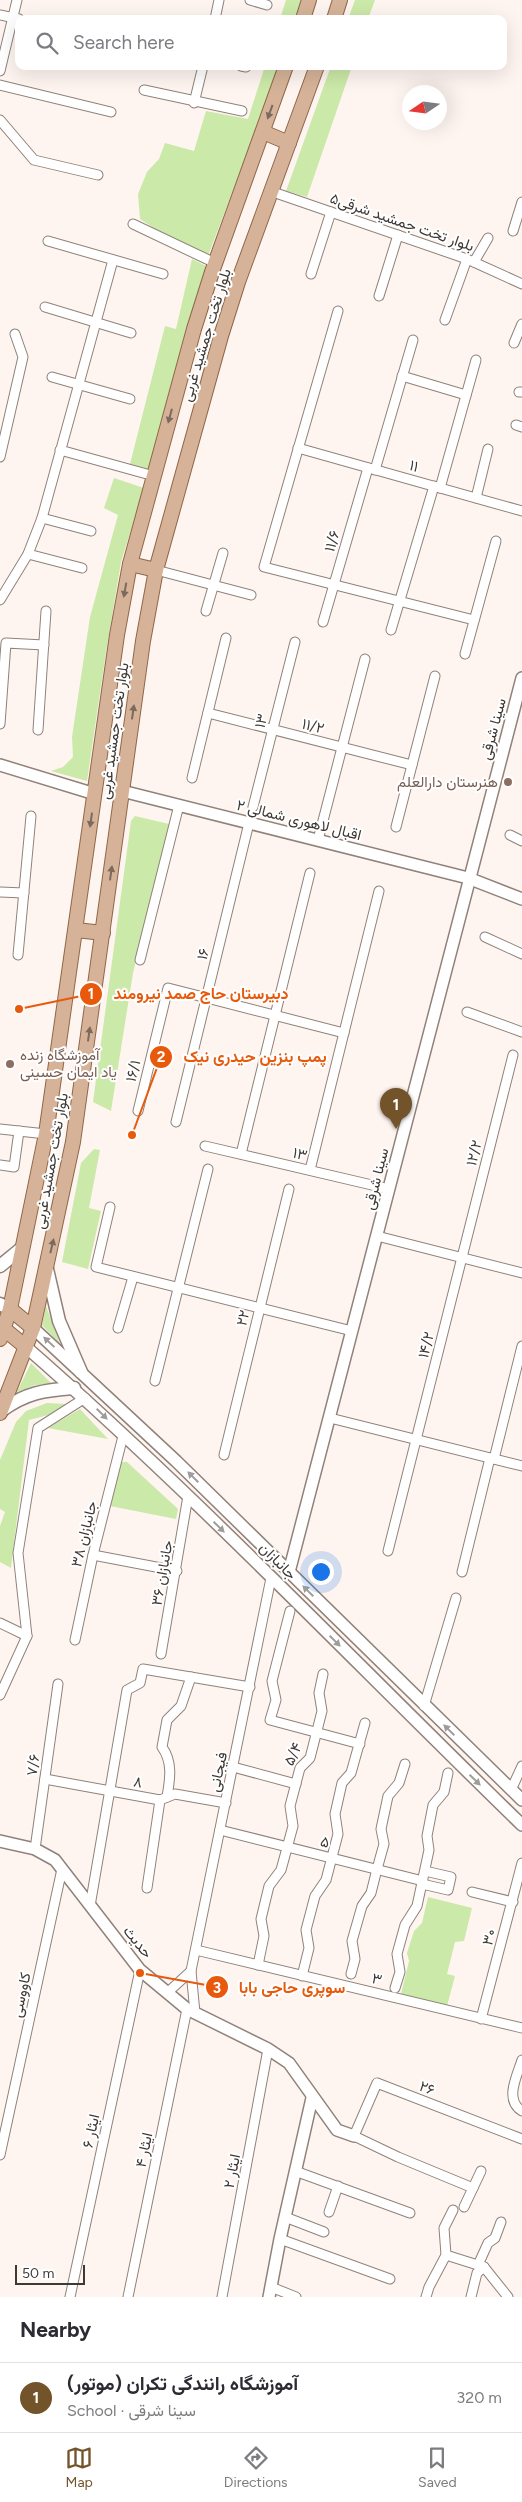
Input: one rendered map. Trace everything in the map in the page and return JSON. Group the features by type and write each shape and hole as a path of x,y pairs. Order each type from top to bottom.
{"main road":[{"path":"304,15 310,0"},
{"path":"335,15 340,0"},
{"name":"بلوار تخت جمشید غربی","path":"1,1332 5,1307 22,1248 46,1134 117,635 130,564 194,329 215,263 285,70"},
{"name":"بلوار تخت جمشید غربی","path":"0,1412 33,1328 73,1142 143,641 156,570 221,336 270,191 316,70"},
{"path":"262,132 289,143"},
{"path":"130,564 156,570"},
{"path":"76,930 103,932"},
{"path":"0,1266 22,1248"},
{"path":"47,1269 59,1321 81,1372"},
{"path":"5,1307 33,1328"},
{"path":"1,1332 26,1347"},
{"path":"0,1412 19,1397 37,1392 74,1388"}],"street":[{"path":"16,15 17,0"},
{"path":"216,15 220,0"},
{"path":"250,0 267,5"},
{"path":"0,14 15,18"},
{"path":"0,71 2,56 15,21"},
{"path":"194,102 202,70"},
{"path":"0,84 111,112"},
{"path":"144,90 242,112"},
{"path":"0,120 34,160 98,175"},
{"name":"بلوار تخت جمشید شرقی۵","path":"270,191 470,260 522,284"},
{"path":"513,231 522,202"},
{"path":"312,274 331,212"},
{"path":"133,224 215,263"},
{"path":"379,296 398,235"},
{"path":"445,320 470,260 488,238"},
{"path":"48,241 163,274"},
{"path":"0,600 28,554 42,518 112,260"},
{"path":"45,307 131,333"},
{"path":"338,311 264,567 474,620"},
{"path":"514,343 522,324"},
{"path":"0,457 23,357 16,334"},
{"name":"۱۱/۶","path":"323,622 413,340"},
{"path":"391,630 476,360"},
{"path":"402,376 466,395"},
{"path":"52,377 130,399"},
{"name":"۱۱","path":"298,448 522,512"},
{"path":"476,498 488,449"},
{"path":"60,450 154,476"},
{"path":"42,518 91,531"},
{"path":"465,654 496,541"},
{"path":"28,554 82,568"},
{"path":"206,611 223,554"},
{"path":"156,570 252,595"},
{"path":"38,730 46,611"},
{"path":"192,778 226,638"},
{"name":"۱۳","path":"254,808 295,642"},
{"path":"0,724 6,643 44,645"},
{"path":"318,840 365,659"},
{"path":"396,827 435,676"},
{"name":"سینا شرقی","path":"289,1572 468,878 522,678"},
{"name":"۱۱/۲","path":"208,713 412,765"},
{"path":"0,765 95,794"},
{"name":"اقبال لاهوری شمالی ۲","path":"122,791 468,878 522,899"},
{"path":"140,960 179,805"},
{"path":"18,956 31,816"},
{"name":"۱۶","path":"176,1122 249,823"},
{"path":"510,835 522,841"},
{"path":"241,1154 310,873"},
{"path":"310,1170 379,891"},
{"path":"0,892 24,893"},
{"path":"485,937 522,954"},
{"name":"۱۶/۱","path":"138,1111 168,988 206,998"},
{"path":"206,998 344,1033"},
{"path":"467,1012 522,1032"},
{"name":"۱۲/۲","path":"462,1258 514,1055"},
{"path":"0,1129 46,1134"},
{"path":"0,1165 14,1167 19,1131"},
{"name":"۱۳","path":"205,1146 389,1189"},
{"path":"155,1381 208,1169"},
{"name":"۲۲","path":"224,1455 289,1189"},
{"path":"110,1207 96,1267 352,1331"},
{"path":"376,1236 522,1273"},
{"name":"۱۴/۲","path":"388,1551 462,1258"},
{"path":"118,1328 133,1276"},
{"name":"جانبازان","path":"33,1328 176,1461 522,1800"},
{"path":"462,1572 492,1458 519,1369 522,1346"},
{"name":"جانبازان","path":"26,1347 85,1398 188,1496 522,1826"},
{"path":"0,1695 26,1636 18,1553 38,1428 85,1398"},
{"path":"330,1418 522,1466"},
{"name":"۳۸ جانبازان","path":"75,1640 93,1555 123,1436"},
{"path":"165,1474 176,1461"},
{"name":"۳۶ جانبازان","path":"161,1654 177,1571 188,1496"},
{"path":"93,1555 177,1571"},
{"name":"فیجانی","path":"191,1971 271,1578"},
{"path":"424,1706 456,1598"},
{"path":"290,1611 272,1681 276,1700 270,1720 360,1744"},
{"path":"0,1623 26,1636"},
{"path":"90,1906 127,1690 140,1683 143,1669 250,1687"},
{"name":"۵/۴","path":"258,1965 264,1936 261,1918 269,1886 281,1870 293,1826 290,1806 300,1768 310,1758 322,1711 319,1692 323,1674"},
{"path":"147,1888 170,1775 168,1756 162,1747 167,1720 181,1706 191,1677"},
{"name":"۷/۶","path":"35,1849 58,1684"},
{"path":"302,1976 309,1948 306,1930 314,1896 326,1880 338,1834 335,1814 342,1783 352,1773 365,1723"},
{"path":"455,1761 468,1748"},
{"path":"351,1974 355,1959 352,1941 362,1906 371,1893 384,1844 381,1829 388,1796 399,1783 405,1764"},
{"path":"511,1790 522,1766"},
{"path":"233,1767 296,1784"},
{"path":"395,1988 400,1972 397,1954 405,1925 417,1906 430,1850 427,1836 433,1805 444,1792 448,1773"},
{"name":"۸","path":"45,1779 164,1799 175,1794 226,1803"},
{"name":"۵","path":"220,1830 377,1869 423,1878"},
{"name":"حدیث","path":"0,1840 35,1849 55,1860 140,1970 191,2011 268,2049 289,2063 312,2098 337,2130 354,2136"},
{"name":"۳۰","path":"482,2018 522,1863"},
{"name":"کاووسی","path":"0,2155 62,1869"},
{"path":"472,1892 513,1902"},
{"name":"۳","path":"196,1950 522,2028"},
{"name":"ایثار ۶","path":"70,2297 140,1970"},
{"path":"167,1993 191,1971"},
{"name":"ایثار ۴","path":"128,2297 191,2011 191,1971"},
{"name":"ایثار ۲","path":"222,2297 268,2049"},
{"path":"522,2060 512,2093 513,2102 522,2111"},
{"name":"۲۶","path":"354,2136 377,2083 522,2139"},
{"path":"296,2297 270,2292 312,2098"},
{"path":"354,2136 398,2157 473,2188"},
{"path":"295,2170 410,2213"},
{"path":"464,2208 480,2171"},
{"path":"330,2212 338,2186"},
{"path":"426,2297 429,2287 446,2255 444,2228 453,2210"},
{"path":"285,2217 324,2232"},
{"path":"471,2297 488,2243 495,2238 502,2222"},
{"path":"280,2239 390,2279"},
{"path":"446,2255 481,2266 508,2297"}],"green space":[{"path":"286,0 303,0 298,15 281,15"},
{"path":"355,0 375,0 369,15 349,15"},
{"path":"264,70 278,70 208,256 158,231 140,219 138,194 147,172 159,159 165,143 194,151 206,111 248,119"},
{"path":"330,70 351,70 307,197 286,191"},
{"path":"192,259 206,266 148,469 130,464 165,326 176,329"},
{"path":"114,478 144,488 121,562 87,781 51,771 63,767 73,757 72,737 90,617 118,515 104,508"},
{"path":"135,816 169,824 133,973 111,1111 93,1102 131,821"},
{"path":"94,1149 100,1150 89,1208 101,1211 88,1269 62,1262 81,1163"},
{"path":"46,1306 60,1344 42,1325"},
{"path":"31,1363 52,1384 35,1385 17,1392"},
{"path":"47,1403 66,1404 52,1414 29,1420 11,1568 0,1562 0,1526 5,1512 0,1509 0,1460 16,1422 26,1411"},
{"path":"80,1409 108,1439 48,1428"},
{"path":"120,1462 127,1462 178,1509 176,1519 110,1506"},
{"path":"428,1897 472,1908 464,1941 455,1942 447,1974 455,1976 447,2006 401,1994 409,1961 407,1953 414,1931 422,1923"}],"place":[{"name":"هنرستان دارالعلم","path":"508,782"},
{"name":"دبیرستان حاج صمد نیرومند","path":"19,1009"},
{"name":"آموزشگاه زنده یاد ایمان حسینی","path":"10,1064"},
{"name":"آموزشگاه رانندگی تکران (موتور)","path":"396,1129"},
{"name":"پمپ بنزین حیدری نیک","path":"132,1135"},
{"name":"سوپری حاجی بابا","path":"140,1973"}]}
